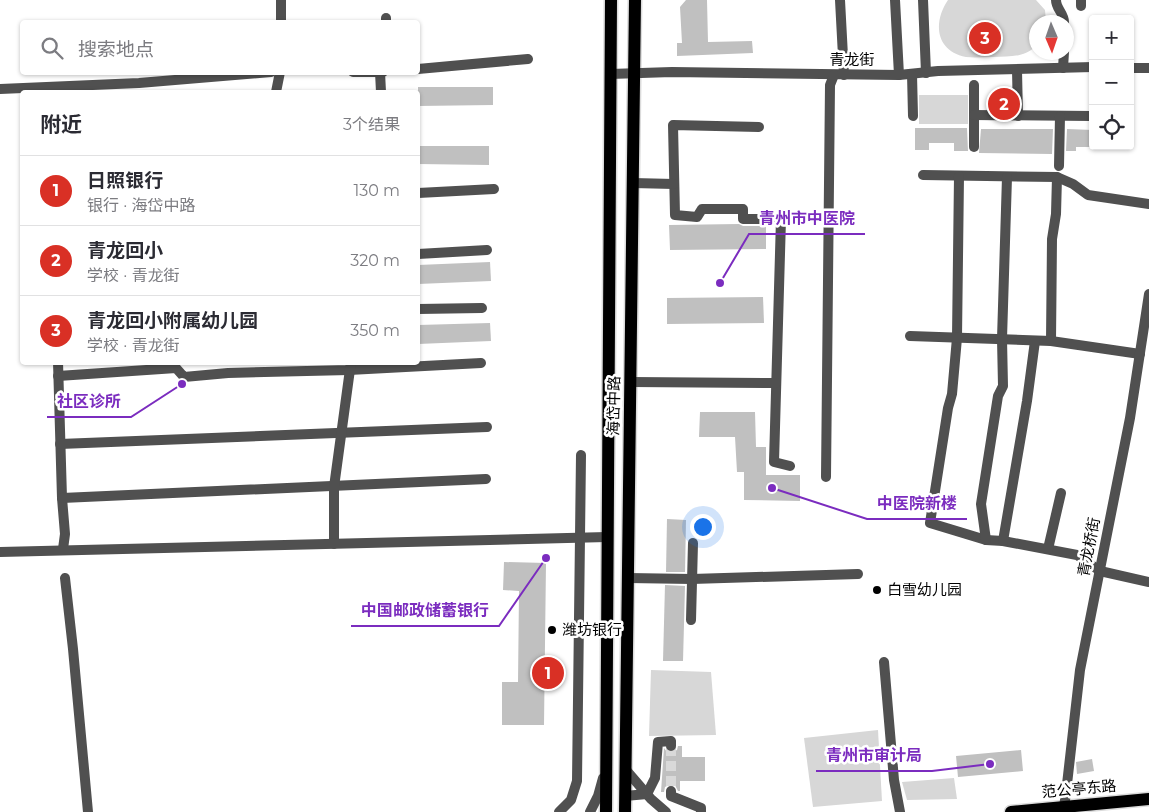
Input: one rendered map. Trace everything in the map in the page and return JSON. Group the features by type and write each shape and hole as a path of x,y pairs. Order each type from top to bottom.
{"main road":[{"name":"海岱中路","path":"606,812 611,0"},
{"name":"海岱中路","path":"625,812 635,0"},
{"name":"范公亭东路","path":"1011,812 1062,809 1149,799"}],"street":[{"path":"281,0 281,20"},
{"path":"826,476 830,85 839,75 840,0"},
{"path":"895,0 899,75"},
{"path":"923,0 926,73"},
{"path":"1056,0 1056,4 1063,15"},
{"path":"420,69 528,59"},
{"path":"1063,68 1064,60"},
{"name":"青龙街","path":"610,74 672,72 899,75 938,71 1089,67"},
{"path":"1134,68 1149,68"},
{"path":"1017,70 1018,116"},
{"path":"912,74 913,116"},
{"path":"0,89 138,88 246,75"},
{"path":"276,90 279,75"},
{"path":"381,75 381,90"},
{"path":"974,85 974,147"},
{"path":"974,115 1089,116"},
{"path":"1059,166 1060,116"},
{"path":"759,127 673,125 675,215 697,217 702,208 743,209 743,219 782,219 774,462 790,466"},
{"path":"923,176 1057,178 1072,184 1088,194 1149,204"},
{"path":"959,176 957,338 952,394 948,408 930,523 986,540 1003,541 1077,555 1100,571 1149,582"},
{"path":"986,540 981,504 998,396 1003,386 1002,339 1007,177"},
{"path":"1051,341 1052,240 1056,214 1057,178"},
{"path":"633,183 674,184"},
{"path":"420,193 494,189"},
{"path":"420,254 487,250"},
{"name":"青龙桥街","path":"1062,809 1080,670 1130,418 1149,294"},
{"path":"420,309 482,308"},
{"path":"910,336 1051,341 1140,354"},
{"path":"1003,541 1035,341"},
{"path":"420,364 481,363"},
{"path":"58,365 62,498 66,534 63,549"},
{"path":"58,376 177,365 184,376 394,365"},
{"path":"334,544 334,487 350,366"},
{"path":"630,382 776,383"},
{"path":"60,444 487,427"},
{"path":"559,812 571,800 576,781 581,455"},
{"path":"62,498 486,479"},
{"path":"1048,549 1061,493"},
{"path":"0,552 607,537"},
{"path":"691,620 693,543"},
{"path":"628,578 692,579 858,574"},
{"path":"64,578 73,648 88,812"},
{"path":"884,662 894,780 900,812"},
{"path":"647,794 655,778 658,742 671,741 671,746"},
{"path":"590,812 598,796 606,770"},
{"path":"626,770 666,812"},
{"path":"671,791 671,796 701,808 701,812"},
{"path":"625,796 647,794"}],"shaded area":[{"path":"948,0 1036,0 1045,10 1045,15 1029,15 1029,51 1026,53 1011,56 966,57 948,49 943,42 939,26 943,9"},
{"path":"919,95 968,95 968,124 919,124"},
{"path":"651,670 711,672 716,735 649,736"},
{"path":"878,730 882,801 813,807 804,738"},
{"path":"954,778 957,799 907,800 902,782"}],"building":[{"path":"686,0 707,0 708,42 752,41 753,53 677,56 677,43 682,43 680,7"},
{"path":"418,87 493,87 493,105 420,106 420,90 418,90"},
{"path":"915,128 967,128 968,151 954,151 954,143 929,143 929,150 915,150"},
{"path":"981,129 1053,129 1052,154 979,153"},
{"path":"1067,129 1089,130 1089,147 1076,147 1076,151 1066,151"},
{"path":"420,146 489,146 489,165 420,164"},
{"path":"739,224 743,226 766,226 766,249 670,250 669,225"},
{"path":"490,262 491,281 420,284 420,265"},
{"path":"763,297 764,323 667,324 667,298"},
{"path":"490,323 491,341 420,344 420,325"},
{"path":"700,412 755,412 756,447 766,447 766,475 800,475 800,501 744,500 744,472 737,472 735,437 699,437"},
{"path":"667,519 686,520 685,572 666,572"},
{"path":"504,562 546,563 544,725 502,725 502,682 518,682 519,591 503,590"},
{"path":"665,585 685,586 683,661 663,661"},
{"path":"678,746 682,746 682,757 705,757 705,781 680,781 680,791 678,791 675,785 671,784 665,787 664,792 661,792 664,748 667,752 671,753 677,750"},
{"path":"1021,750 1023,771 958,777 956,756"},
{"path":"1092,759 1094,771 1077,774 1076,762"}],"tunnel":[{"path":"671,746 671,791"}],"place":[{"name":"青龙回小附属幼儿园","path":"985,38"},
{"name":"青龙回小","path":"1004,104"},
{"name":"青州市中医院","path":"720,283"},
{"name":"社区诊所","path":"182,384"},
{"name":"中医院新楼","path":"772,488"},
{"name":"中国邮政储蓄银行","path":"546,558"},
{"name":"白雪幼儿园","path":"877,590"},
{"name":"潍坊银行","path":"552,630"},
{"name":"日照银行","path":"548,673"},
{"name":"青州市审计局","path":"990,764"}]}
